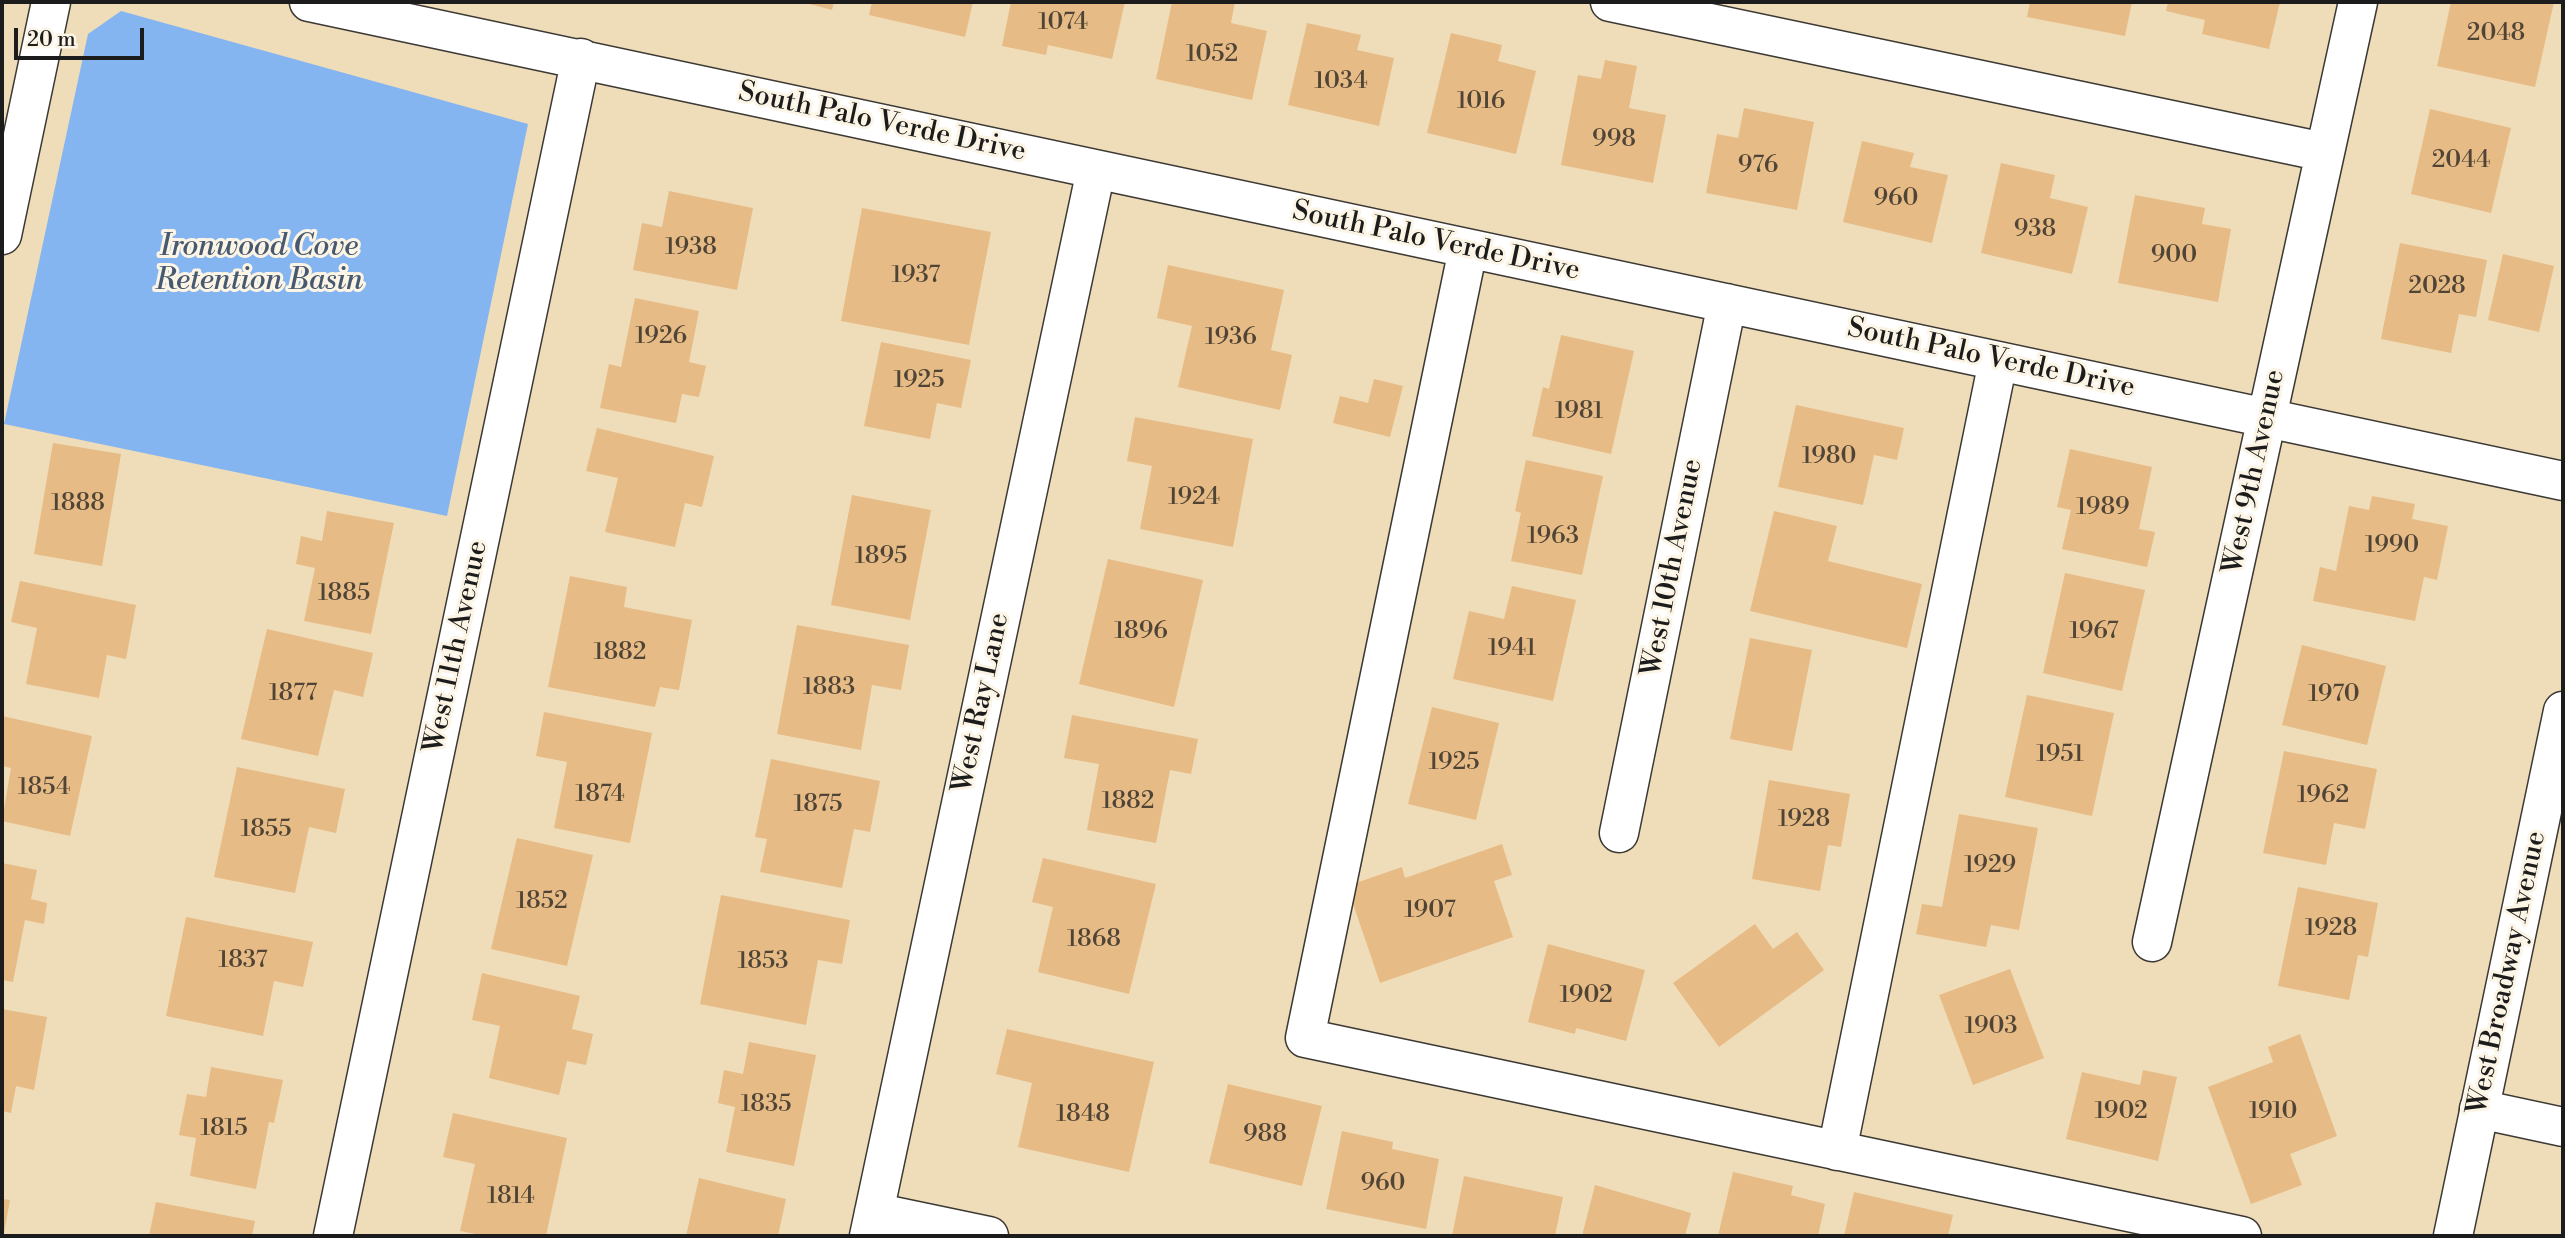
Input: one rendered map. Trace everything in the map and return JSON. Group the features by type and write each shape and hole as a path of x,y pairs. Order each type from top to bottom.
{"street":[{"path":"2,235 51,2"},
{"name":"South Palo Verde Drive","path":"309,2 2563,481"},
{"path":"1610,2 2324,152"},
{"name":"West 9th Avenue","path":"2152,942 2358,2"},
{"name":"West 11th Avenue","path":"333,1236 581,58"},
{"name":"West Ray Lane","path":"871,1224 1096,170"},
{"path":"1468,249 1305,1038 2242,1236"},
{"name":"West 10th Avenue","path":"1619,833 1727,303"},
{"path":"1837,1151 1998,361"},
{"name":"West Broadway Avenue","path":"2452,1236 2479,1110 2554,806 2563,710"},
{"path":"2479,1110 2563,1127"},
{"path":"871,1224 989,1236"}],"water":[{"name":"Ironwood Cove Retention Basin","path":"121,11 528,124 447,516 4,424 88,34"}],"building":[{"path":"802,2 834,2 832,10"},
{"path":"872,2 973,2 965,37 869,15"},
{"path":"1011,2 1125,2 1112,59 1048,45 1046,55 1002,46"},
{"path":"1172,2 1235,2 1231,23 1267,31 1252,100 1156,79"},
{"path":"2030,2 2132,2 2125,36 2027,17"},
{"path":"2168,2 2280,2 2269,49 2202,34 2205,20 2166,11"},
{"path":"2451,2 2554,2 2535,87 2437,66"},
{"path":"1307,23 1361,35 1357,50 1394,58 1379,126 1288,105"},
{"path":"1451,33 1502,45 1498,61 1536,71 1516,154 1427,133"},
{"path":"1605,60 1637,66 1629,108 1666,115 1653,183 1561,165 1578,75 1601,79"},
{"path":"1744,108 1814,122 1797,210 1706,193 1717,134 1738,138"},
{"path":"2430,109 2511,128 2491,213 2411,194"},
{"path":"1862,141 1914,153 1910,167 1948,175 1932,243 1843,222"},
{"path":"2001,163 2055,175 2050,198 2088,207 2072,274 1981,253"},
{"path":"669,191 753,208 737,290 633,270 642,223 662,227"},
{"path":"2135,195 2205,208 2202,224 2231,229 2218,302 2118,283"},
{"path":"862,208 991,232 969,345 841,321"},
{"path":"2400,243 2487,260 2476,317 2459,314 2451,353 2381,339"},
{"path":"2503,254 2554,266 2539,332 2488,320"},
{"path":"1168,265 1284,290 1271,350 1292,355 1280,410 1178,387 1192,326 1157,318"},
{"path":"635,298 699,311 689,362 706,366 699,397 682,394 676,423 600,408 609,364 621,367"},
{"path":"1561,335 1634,351 1611,454 1532,436 1543,387 1549,389"},
{"path":"881,342 971,360 961,408 937,403 930,439 864,426"},
{"path":"1374,379 1403,386 1390,437 1333,423 1340,396 1368,403"},
{"path":"1796,405 1904,428 1897,460 1874,455 1863,505 1778,487"},
{"path":"1135,417 1253,439 1233,547 1140,529 1152,466 1127,461"},
{"path":"597,428 714,456 702,507 685,503 675,547 605,532 618,478 586,471"},
{"path":"53,443 121,454 102,566 34,554"},
{"path":"2070,449 2152,467 2139,529 2155,532 2147,567 2062,549 2071,510 2057,507"},
{"path":"1526,460 1603,476 1582,575 1511,561 1521,513 1515,511"},
{"path":"852,495 931,510 910,620 831,605"},
{"path":"2372,496 2415,504 2412,519 2448,526 2437,580 2424,577 2415,621 2313,601 2320,567 2336,571 2349,506 2369,510"},
{"path":"327,511 394,523 371,634 304,621 315,568 296,564 301,536 322,541"},
{"path":"1774,511 1837,526 1828,561 1922,584 1907,648 1750,611"},
{"path":"1108,559 1203,580 1174,707 1079,684"},
{"path":"2065,573 2145,590 2122,691 2043,673"},
{"path":"570,576 627,587 624,607 692,620 679,690 660,687 655,707 548,687"},
{"path":"20,581 136,605 126,659 107,655 99,698 26,684 37,628 11,622"},
{"path":"1512,586 1576,600 1553,701 1453,679 1469,611 1504,619"},
{"path":"797,625 909,645 901,690 872,685 861,750 777,734"},
{"path":"267,629 373,653 363,697 334,690 318,756 241,739"},
{"path":"1750,638 1812,650 1792,751 1730,739"},
{"path":"2302,645 2386,666 2367,745 2282,725"},
{"path":"2027,695 2114,713 2092,816 2005,797"},
{"path":"1432,707 1499,723 1476,820 1408,804"},
{"path":"544,712 652,733 630,843 554,828 567,762 536,756"},
{"path":"1072,715 1198,739 1191,774 1170,770 1156,843 1087,830 1099,764 1064,758"},
{"path":"2,716 92,736 70,836 2,821 11,768 2,766"},
{"path":"2284,751 2377,769 2365,829 2334,823 2326,865 2263,853"},
{"path":"771,759 880,781 870,832 854,829 842,888 760,872 767,839 755,837"},
{"path":"237,767 345,789 336,833 309,827 295,893 214,877"},
{"path":"1769,780 1850,794 1841,847 1828,845 1820,891 1752,879"},
{"path":"1959,814 2038,828 2019,930 1991,925 1986,947 1916,934 1922,904 1942,907"},
{"path":"517,838 593,855 567,966 491,949"},
{"path":"1502,844 1512,875 1494,881 1513,937 1380,983 1347,886 1402,867 1405,878"},
{"path":"1043,858 1156,884 1129,994 1038,972 1053,907 1032,902"},
{"path":"2,863 37,870 31,899 47,903 44,924 25,920 13,982 2,980"},
{"path":"2298,887 2378,903 2368,957 2358,955 2349,1000 2278,986"},
{"path":"721,895 850,920 842,964 818,960 806,1025 700,1004"},
{"path":"186,917 313,942 303,987 274,981 263,1036 166,1016"},
{"path":"1755,924 1773,949 1797,932 1824,970 1719,1047 1673,983"},
{"path":"1548,944 1645,970 1626,1041 1576,1028 1575,1034 1528,1022"},
{"path":"2010,969 2044,1058 1973,1085 1939,995"},
{"path":"482,973 580,996 572,1029 593,1034 586,1065 567,1061 559,1095 489,1078 500,1026 472,1020"},
{"path":"2,1009 47,1017 34,1090 16,1086 11,1113 2,1111"},
{"path":"1007,1029 1154,1062 1129,1172 1018,1147 1032,1083 996,1074"},
{"path":"2300,1034 2337,1136 2290,1154 2302,1185 2251,1204 2208,1087 2273,1062 2268,1047"},
{"path":"749,1042 816,1055 794,1166 726,1152 735,1107 718,1103 724,1070 743,1074"},
{"path":"211,1067 283,1080 274,1123 269,1122 256,1189 190,1176 196,1138 179,1135 187,1094 206,1097"},
{"path":"2143,1070 2177,1077 2158,1161 2066,1139 2082,1072 2140,1085"},
{"path":"1228,1084 1322,1106 1302,1186 1209,1163"},
{"path":"453,1113 567,1138 546,1236 486,1236 460,1231 475,1164 443,1157"},
{"path":"1342,1131 1393,1142 1392,1149 1439,1159 1426,1229 1326,1209"},
{"path":"1733,1172 1793,1186 1791,1195 1825,1204 1818,1236 1718,1236"},
{"path":"1464,1176 1563,1197 1555,1236 1452,1236"},
{"path":"699,1178 786,1199 778,1236 686,1236"},
{"path":"1595,1185 1691,1213 1685,1236 1582,1236"},
{"path":"1854,1192 1953,1215 1948,1236 1844,1236"},
{"path":"2,1199 10,1200 4,1233 2,1233"},
{"path":"156,1202 255,1221 252,1236 149,1236"}]}
